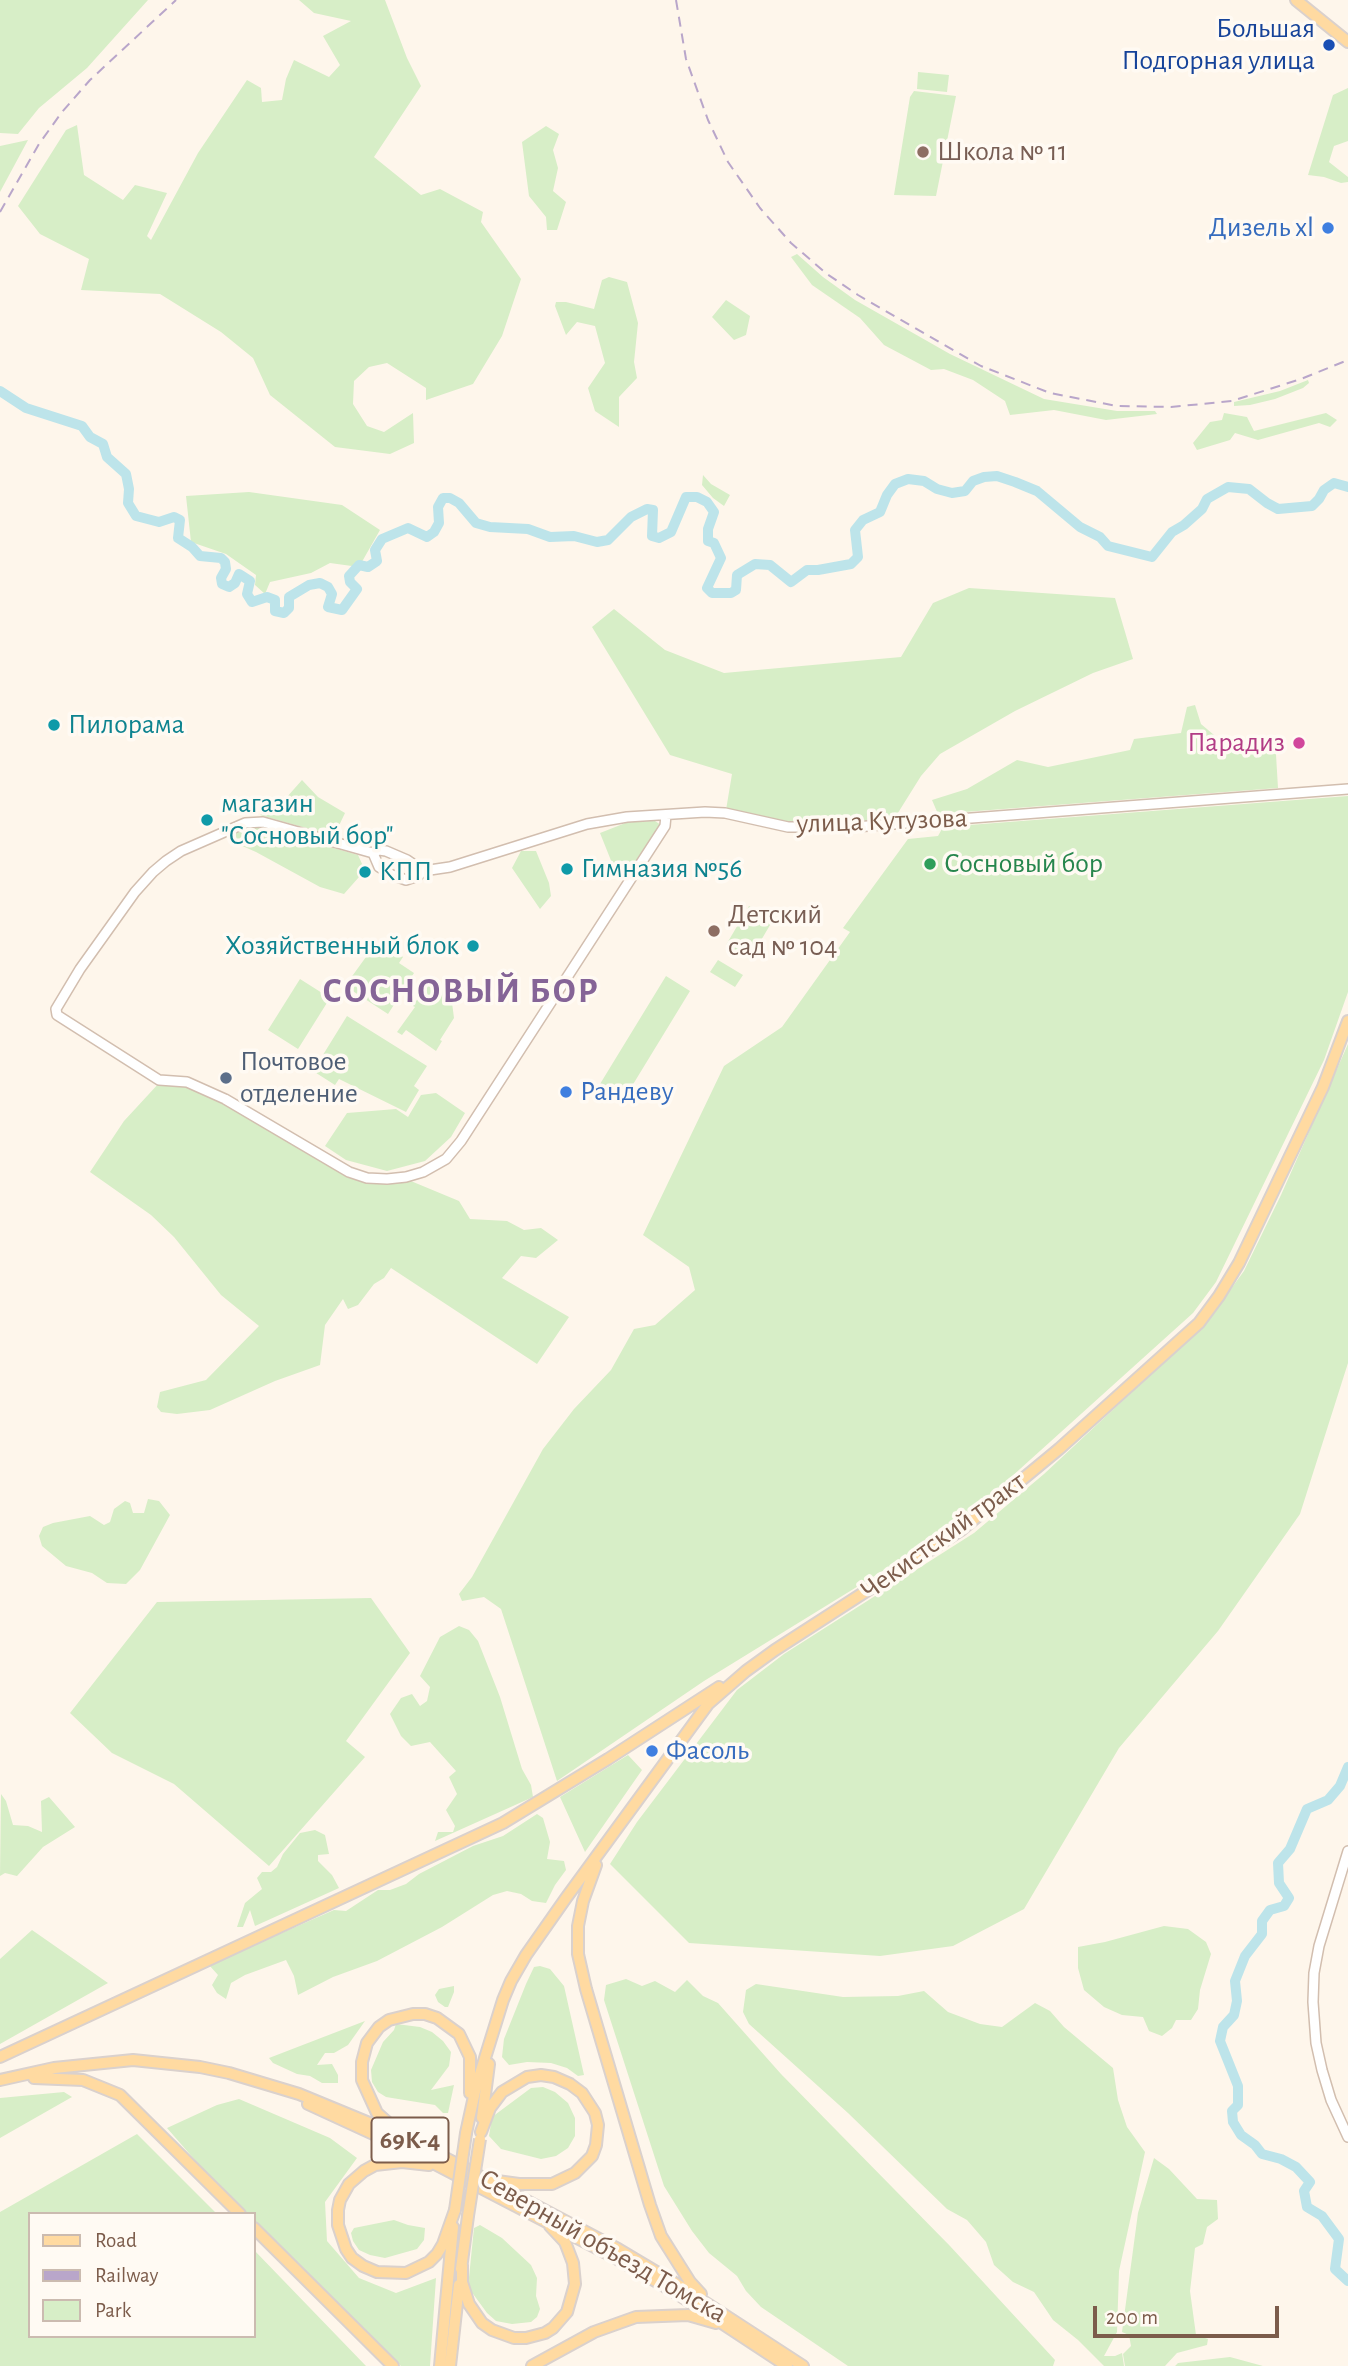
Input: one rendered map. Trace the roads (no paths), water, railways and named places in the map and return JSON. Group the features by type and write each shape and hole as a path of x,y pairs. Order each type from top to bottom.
{"main road":[{"path":"1296,0 1348,42"},
{"name":"Чекистский тракт","path":"467,2129 476,2087 511,1981 526,1955 708,1704 746,1671 961,1530 1059,1449 1199,1323 1239,1263 1323,1087 1348,1021"},
{"path":"0,2057 503,1823 746,1671"},
{"path":"603,1848 583,1901 578,1926 578,1954 586,1989 661,2236 690,2282 735,2326"},
{"path":"413,2141 377,2113 362,2080 364,2052 372,2035 379,2027 400,2016 413,2014 437,2018 458,2034 466,2044 470,2057 467,2129 454,2210 440,2366"},
{"name":"Чекистский тракт","path":"450,2366 485,2087 497,2020"},
{"name":"Северный объезд Томска","path":"1,2080 54,2068 116,2062 158,2062 200,2067 265,2082 332,2106 413,2141 618,2249 735,2326 787,2366"},
{"name":"Северный объезд Томска","path":"116,2062 200,2072 264,2088 298,2100 515,2204 612,2256 803,2366"},
{"path":"480,2136 490,2108 502,2092 527,2077 541,2075 570,2084 582,2093 595,2113 598,2124 592,2156 565,2179 552,2184 536,2185 504,2183 484,2177"},
{"path":"1,2080 71,2078 98,2084 120,2095 238,2212"},
{"path":"442,2167 402,2162 375,2165 364,2171 349,2184 340,2200 338,2225 341,2239 352,2258 363,2266 377,2273 406,2273 429,2262 437,2254 454,2210"},
{"path":"462,2264 462,2282 469,2304 482,2323 502,2336 526,2338 545,2333 562,2320 571,2303 575,2284 573,2263 555,2230 515,2204"},
{"path":"256,2230 393,2366"},
{"path":"532,2366 594,2332 636,2317 688,2315 735,2326"}],"street":[{"name":"улица Кутузова","path":"373,853 379,867 400,879 412,878 423,871 450,867 587,824 627,817 725,813 788,827 844,828 1348,789"},
{"path":"423,871 395,854 379,850 373,853 263,822 245,823 181,852 153,873 135,892 80,969 56,1009 62,1019 159,1080 187,1082 225,1100 349,1172 367,1178 387,1179 423,1172 446,1158 461,1141 665,826 666,815"},
{"path":"1348,1851 1318,1946 1313,2002 1316,2043 1322,2070 1331,2100 1348,2137"}],"waterway":[{"path":"0,391 26,408 82,426 90,437 103,444 107,457 126,474 128,503 136,516 159,522 174,517 180,520 178,538 200,556 221,558 225,562 222,584 229,587 235,583 239,574 250,581 247,594 252,602 267,597 275,600 275,611 284,613 289,608 289,597 309,585 320,583 328,587 332,594 328,607 342,610 357,589 350,582 349,576 359,565 368,567 377,561 375,550 382,539 408,528 427,537 439,523 438,507 443,498 459,503 476,523 490,527 528,529 550,537 574,536 597,542 608,540 631,517 647,509 653,510 652,536 659,538 671,532 686,497 697,497 707,502 714,512 708,529 708,541 714,543 721,558 707,588 712,593 731,593 736,590 737,575 755,564 770,565 791,582 807,570 851,564 858,557 855,530 863,520 880,512 895,484 908,479 924,481 937,489 952,493 965,491 973,481 997,476 1037,491 1080,527 1100,537 1108,546 1152,557 1172,532 1202,509 1207,499 1228,487 1249,489 1278,509 1312,506 1324,490 1334,483 1348,487"},
{"path":"1348,1767 1340,1786 1328,1800 1307,1809 1290,1849 1278,1863 1279,1883 1289,1898 1284,1906 1270,1910 1262,1921 1262,1934 1245,1956 1235,1981 1237,2001 1234,2015 1223,2027 1220,2041 1238,2086 1238,2105 1232,2111 1233,2122 1241,2135 1262,2154 1281,2159 1296,2167 1310,2182 1304,2191 1307,2207 1322,2216 1339,2239 1335,2269 1348,2281"}],"railway":[{"path":"0,212 39,144 62,112 90,80 176,0"},
{"path":"676,0 686,59 708,120 728,162 760,208 791,243 827,274 858,295 981,366 1050,393 1117,406 1171,407 1232,401 1301,379 1348,360"}],"place":[{"name":"Большая Подгорная улица","path":"1329,45"},
{"name":"Школа № 11","path":"923,152"},
{"name":"Дизель xl","path":"1328,228"},
{"name":"Пилорама","path":"54,725"},
{"name":"Парадиз","path":"1299,743"},
{"name":"магазин \"Сосновый бор\"","path":"207,820"},
{"name":"Сосновый бор","path":"930,864"},
{"name":"Гимназия №56","path":"567,869"},
{"name":"КПП","path":"365,872"},
{"name":"Детский сад № 104","path":"714,931"},
{"name":"Хозяйственный блок","path":"473,946"},
{"name":"Почтовое отделение","path":"226,1078"},
{"name":"Рандеву","path":"566,1092"},
{"name":"Фасоль","path":"652,1751"}],"district":[{"name":"СОСНОВЫЙ БОР","path":"461,991"}]}
